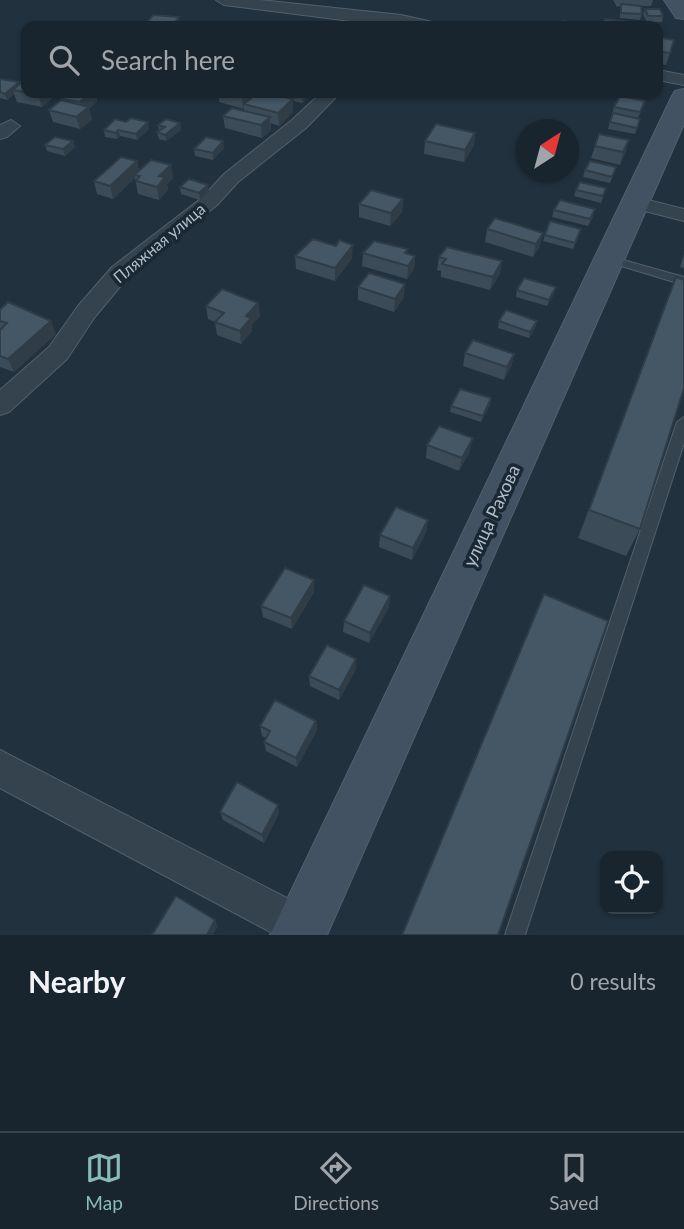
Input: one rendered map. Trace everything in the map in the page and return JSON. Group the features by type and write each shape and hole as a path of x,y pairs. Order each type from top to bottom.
{"main road":[{"name":"улица Рахова","path":"300,931 636,203 678,92"}],"street":[{"path":"225,0 386,21"},
{"path":"395,0 398,21"},
{"name":"Пляжная улица","path":"0,405 58,353 86,312 120,272 210,201 231,178 299,124 326,98"},
{"path":"636,203 684,215"},
{"path":"0,768 300,931"}],"lane":[{"path":"609,260 684,281"},
{"path":"515,935 684,422"}],"building":[{"path":"621,4 641,6 642,14 621,13"},
{"path":"645,9 660,9 663,16 648,16"},
{"path":"153,15 179,17 176,21 148,21"},
{"path":"663,38 674,40 670,53 663,52"},
{"path":"0,79 19,82 5,94 0,92"},
{"path":"21,83 21,91 13,90"},
{"path":"63,98 84,98 80,102"},
{"path":"251,98 293,99 278,113 244,104"},
{"path":"619,98 645,101 640,112 614,107"},
{"path":"61,100 89,107 76,117 49,110"},
{"path":"232,108 270,117 261,125 223,116"},
{"path":"613,113 640,119 637,128 610,122"},
{"path":"131,118 148,122 136,134 104,130 115,119 126,122"},
{"path":"166,119 180,123 165,135 157,132 165,127 158,125"},
{"path":"436,124 475,133 465,150 425,141"},
{"path":"599,134 629,140 623,152 595,146"},
{"path":"55,137 73,141 63,149 45,145"},
{"path":"206,137 223,141 213,153 194,149"},
{"path":"121,157 137,161 110,186 94,181"},
{"path":"151,160 171,165 159,176 165,177 157,187 136,181 140,176 134,175"},
{"path":"590,161 616,167 612,177 585,170"},
{"path":"189,179 208,185 199,193 180,187"},
{"path":"580,182 606,188 603,196 576,190"},
{"path":"371,190 403,199 391,213 359,204"},
{"path":"560,200 595,209 590,219 554,210"},
{"path":"495,218 543,233 536,244 487,229"},
{"path":"550,221 581,229 575,243 545,235"},
{"path":"313,239 336,246 339,240 353,245 335,268 295,256"},
{"path":"374,241 408,249 405,253 415,256 408,266 363,253"},
{"path":"447,247 502,261 493,277 442,264 446,259 439,257"},
{"path":"369,273 405,284 395,299 358,287"},
{"path":"676,277 684,280 684,388 640,529 589,510"},
{"path":"524,278 556,287 549,300 517,290"},
{"path":"222,289 258,303 246,316 251,318 240,331 215,322 224,313 206,306"},
{"path":"8,302 51,321 8,359 0,356 0,330 7,323 0,321 0,310"},
{"path":"506,310 537,321 530,332 499,321"},
{"path":"473,340 514,354 507,367 465,353"},
{"path":"460,389 491,398 483,416 451,406"},
{"path":"439,426 473,438 462,458 427,445"},
{"path":"396,507 428,520 413,548 380,535"},
{"path":"285,568 314,580 291,618 261,606"},
{"path":"364,585 390,596 370,633 344,621"},
{"path":"544,594 608,621 498,935 402,935"},
{"path":"327,645 356,659 339,690 309,676"},
{"path":"275,700 316,721 296,758 264,742 270,731 260,726"},
{"path":"237,782 278,805 262,835 220,812"},
{"path":"176,896 215,920 207,935 152,935"}]}
